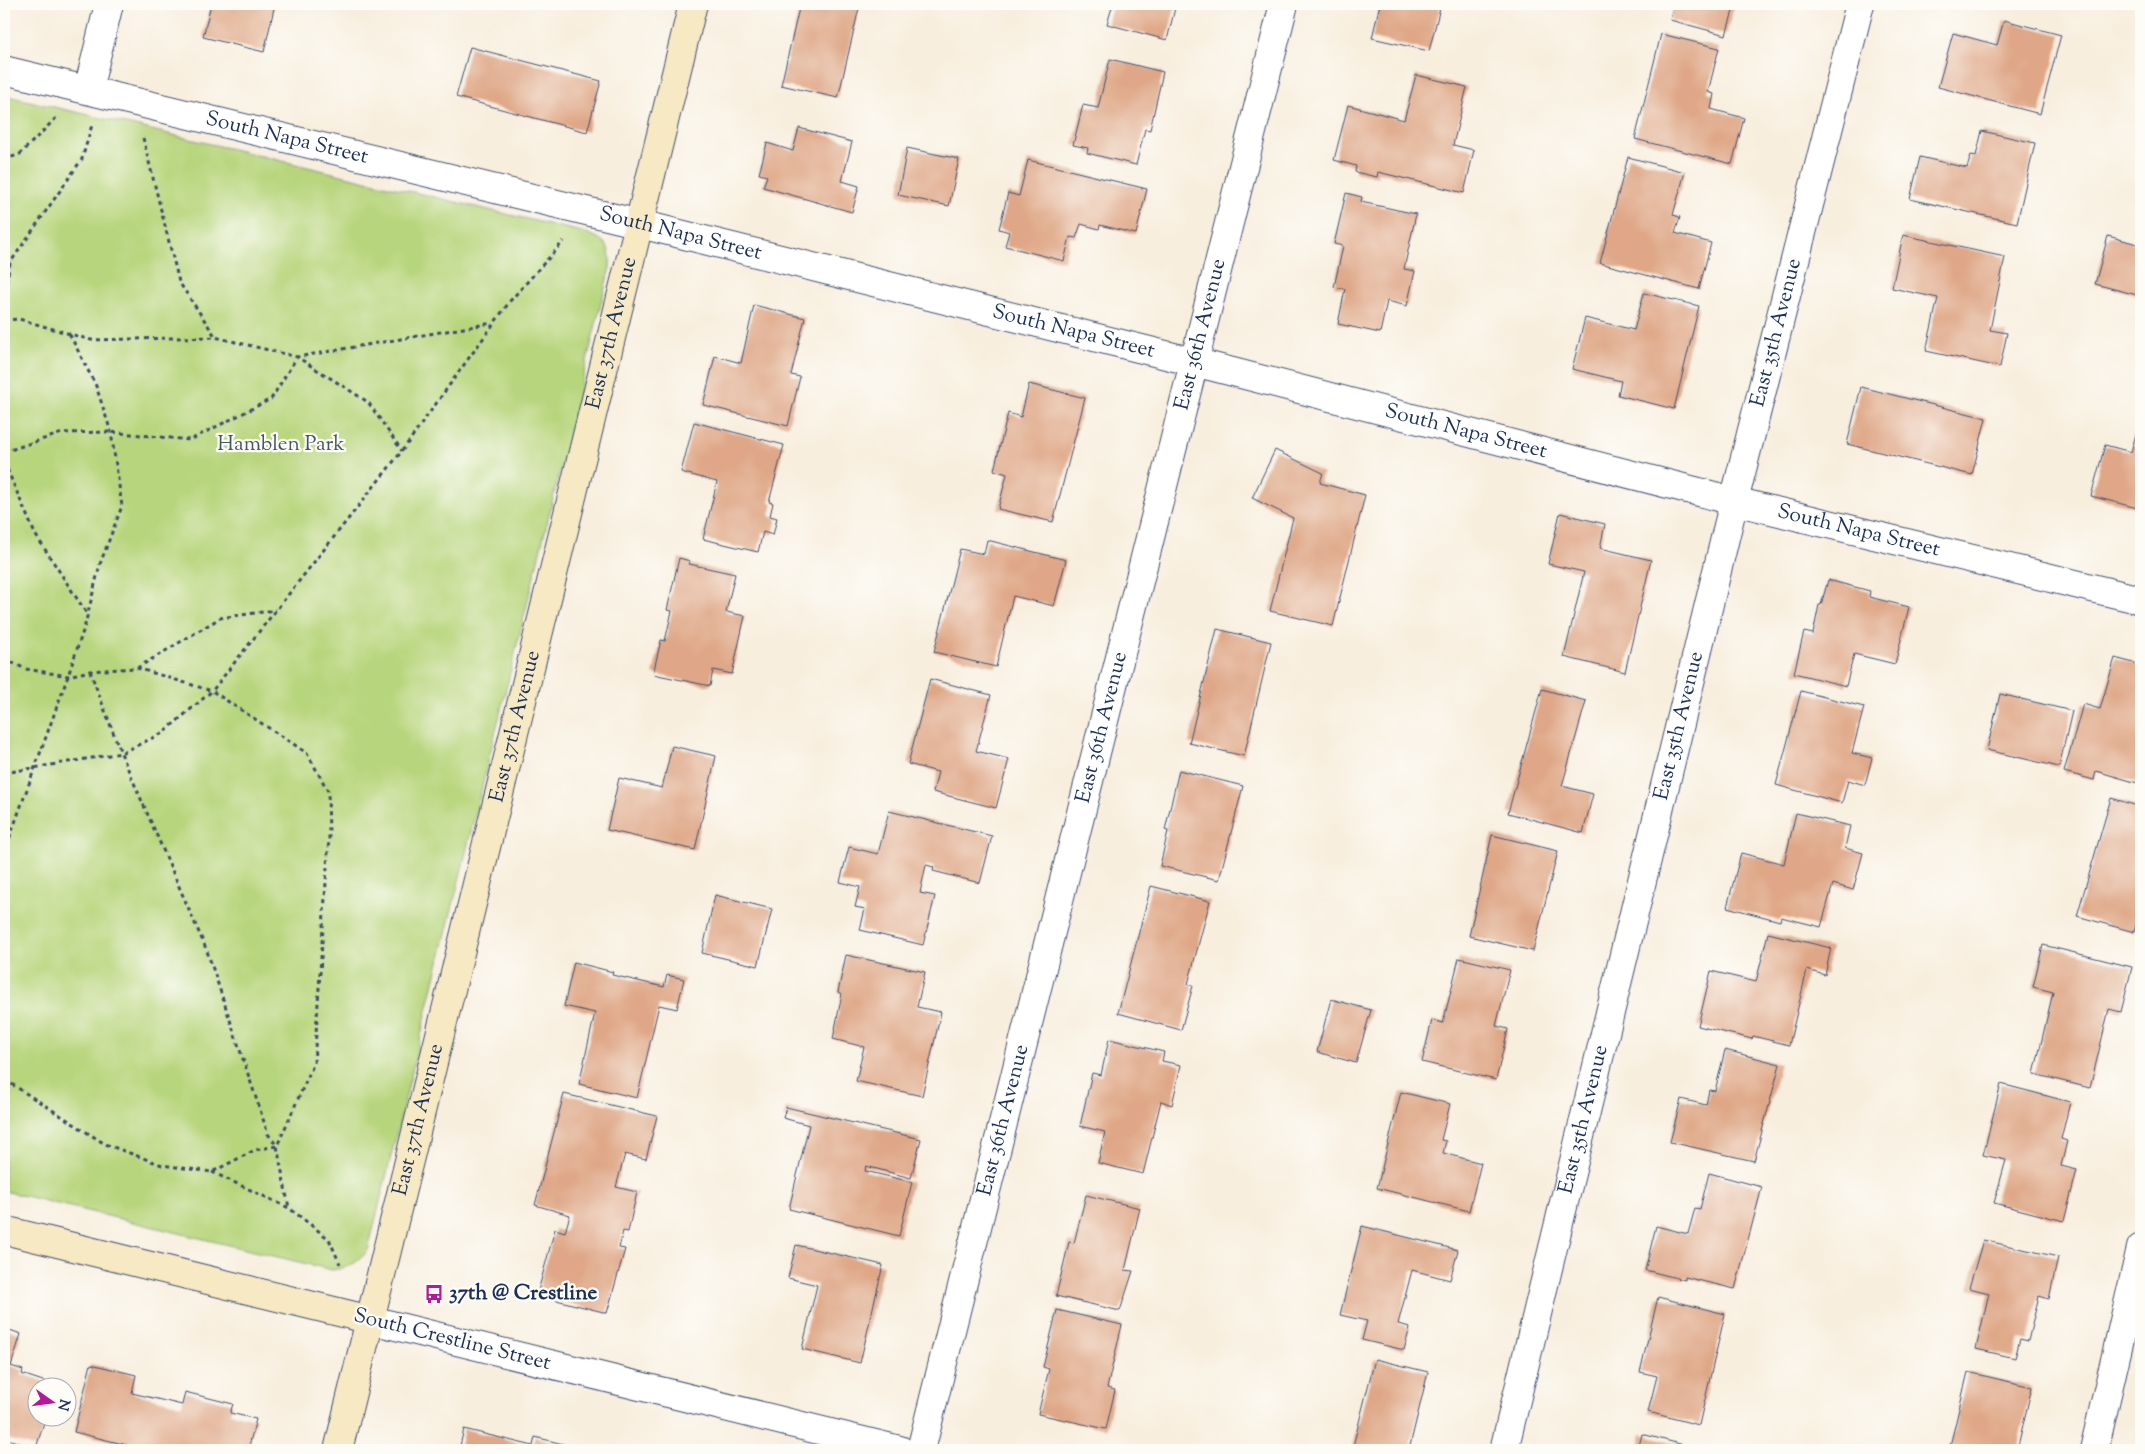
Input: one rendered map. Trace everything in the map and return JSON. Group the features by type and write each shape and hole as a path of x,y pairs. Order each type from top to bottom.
{"street":[{"path":"88,90 109,4"},
{"name":"East 37th Avenue","path":"338,1450 693,4"},
{"name":"East 36th Avenue","path":"921,1450 1284,4"},
{"name":"East 35th Avenue","path":"1504,1450 1734,501 1860,4"},
{"name":"South Napa Street","path":"4,70 640,224 1194,362 1734,501 2141,600"},
{"name":"South Crestline Street","path":"4,1230 900,1450"},
{"path":"2094,1450 2141,1248"}],"path":[{"path":"4,160 20,154 59,115"},
{"path":"4,298 10,263 82,159 93,123"},
{"path":"142,135 179,282 215,337"},
{"path":"4,773 36,766 121,753 164,733 212,691 402,451 492,323 568,236"},
{"path":"4,320 19,319 91,340 215,337 297,357 368,402 402,451"},
{"path":"4,452 62,433 111,432 190,440 271,399 297,357 492,323"},
{"path":"4,853 68,676 88,614 100,564 122,506 111,432 96,386 69,333"},
{"path":"4,462 35,534 88,614"},
{"path":"137,668 220,618 277,610"},
{"path":"4,659 26,668 68,676 90,671 137,668 212,691 307,753 328,791 329,837 314,1063 277,1146"},
{"path":"90,671 121,753 207,951 268,1134 277,1146 288,1208"},
{"path":"4,1076 10,1083 105,1144 162,1165 212,1172 288,1208 329,1239 340,1264"},
{"path":"212,1172 256,1150 277,1146"}],"green space":[{"name":"Hamblen Park","path":"4,95 586,233 603,241 608,249 610,267 368,1250 357,1262 343,1268 332,1270 4,1191"}],"building":[{"path":"211,4 275,4 264,52 203,37"},
{"path":"800,4 841,4 859,8 838,98 781,85"},
{"path":"1113,4 1176,4 1167,40 1107,24"},
{"path":"1380,4 1441,4 1429,51 1372,38"},
{"path":"1674,4 1735,4 1726,35 1670,20"},
{"path":"2004,20 2061,35 2040,114 1938,87 1953,33 1997,45"},
{"path":"1661,34 1719,48 1708,92 1714,94 1711,109 1744,118 1732,164 1635,139"},
{"path":"470,47 601,81 587,132 456,97"},
{"path":"1110,59 1163,72 1150,130 1145,129 1136,165 1087,153 1088,148 1073,145 1083,105 1098,108"},
{"path":"1416,75 1467,87 1453,145 1474,150 1464,193 1378,172 1377,177 1355,172 1356,166 1334,160 1348,105 1404,120"},
{"path":"799,128 852,142 842,181 859,186 852,212 763,187 767,176 759,174 767,143 793,151"},
{"path":"1982,131 2035,143 2017,223 1910,199 1920,157 1967,168 1971,155 1976,156"},
{"path":"907,148 959,159 949,206 898,195"},
{"path":"1628,157 1685,172 1673,215 1680,217 1675,233 1711,243 1699,289 1600,263"},
{"path":"1028,160 1147,189 1136,234 1100,225 1099,229 1081,224 1076,238 1070,237 1064,261 1005,246 1009,232 999,229 1008,193 1019,196"},
{"path":"1346,193 1362,197 1361,202 1416,214 1404,269 1415,271 1407,306 1387,301 1380,333 1338,324 1345,289 1334,287 1343,246 1334,244"},
{"path":"1903,235 2005,257 1990,330 2007,333 2000,367 1926,351 1938,298 1892,288"},
{"path":"2108,236 2141,245 2141,296 2095,284"},
{"path":"1644,293 1699,306 1674,409 1618,395 1621,381 1572,369 1585,318 1634,330"},
{"path":"754,305 805,318 791,375 800,377 788,426 703,405 715,356 741,363"},
{"path":"1029,384 1085,398 1053,522 998,509 1007,474 994,470 1008,413 1021,417"},
{"path":"1861,387 1986,418 1972,475 1847,444"},
{"path":"694,422 784,445 769,502 773,503 770,516 777,518 773,535 763,532 758,552 703,539 717,482 681,472"},
{"path":"2136,434 2141,436 2141,509 2091,496 2105,445 2131,452"},
{"path":"1275,450 1323,473 1320,483 1365,495 1333,626 1270,611 1293,518 1252,498"},
{"path":"1560,513 1605,524 1600,548 1651,560 1625,672 1564,657 1584,572 1548,564"},
{"path":"987,540 1066,560 1054,606 1013,596 996,667 934,652 960,549 984,554"},
{"path":"679,558 690,561 689,564 735,574 726,612 745,616 732,674 713,670 710,686 653,674 661,640 665,641 672,611 667,610"},
{"path":"1828,580 1870,591 1869,597 1909,607 1895,664 1854,654 1846,686 1794,673 1804,632 1813,634 1819,605 1821,605"},
{"path":"1217,629 1271,642 1244,756 1189,743"},
{"path":"2115,658 2141,665 2141,784 2096,771 2094,780 2064,772 2083,704 2100,709"},
{"path":"930,679 991,695 976,751 1009,759 996,808 933,792 938,772 908,764"},
{"path":"1542,689 1586,701 1562,786 1593,794 1583,833 1508,813"},
{"path":"1801,691 1864,707 1852,753 1872,758 1865,785 1848,780 1842,803 1776,785"},
{"path":"2000,694 2072,711 2059,767 1987,750"},
{"path":"672,746 716,756 695,850 607,830 619,778 662,788"},
{"path":"1179,770 1243,786 1219,880 1160,866 1168,831 1165,830"},
{"path":"2111,798 2141,807 2141,907 2134,932 2077,916"},
{"path":"889,811 992,836 980,883 933,871 934,867 926,865 920,893 935,896 923,945 860,930 865,909 855,907 860,887 840,882 849,847 878,854"},
{"path":"1796,813 1850,826 1845,848 1863,853 1853,890 1833,884 1821,927 1781,917 1780,921 1727,907 1741,853 1784,864"},
{"path":"1492,835 1558,851 1533,951 1469,936"},
{"path":"1151,886 1210,901 1188,984 1193,986 1181,1030 1118,1013"},
{"path":"715,895 772,909 758,966 702,953"},
{"path":"1768,933 1831,948 1825,975 1807,970 1789,1045 1753,1036 1752,1039 1698,1026 1711,971 1756,982"},
{"path":"2043,945 2132,967 2121,1012 2109,1009 2090,1088 2034,1074 2053,992 2033,987"},
{"path":"846,955 925,972 917,1007 941,1012 922,1096 856,1081 864,1047 833,1039 842,994 838,992"},
{"path":"1459,958 1510,970 1496,1026 1508,1029 1496,1080 1422,1062 1432,1020 1443,1023"},
{"path":"574,962 613,972 612,975 664,987 667,975 684,979 677,1009 659,1005 637,1098 579,1084 595,1013 564,1006"},
{"path":"1331,999 1371,1010 1356,1063 1317,1052"},
{"path":"1109,1039 1164,1052 1162,1061 1181,1065 1172,1105 1161,1101 1143,1174 1098,1163 1105,1132 1080,1126 1092,1073 1101,1075"},
{"path":"1725,1050 1780,1064 1754,1161 1670,1142 1681,1099 1706,1105 1709,1090 1715,1091"},
{"path":"2001,1084 2070,1102 2061,1139 2067,1141 2061,1166 2077,1170 2064,1221 1994,1203 2006,1160 1983,1155"},
{"path":"1401,1092 1450,1104 1441,1140 1446,1141 1443,1153 1481,1163 1469,1211 1377,1188"},
{"path":"564,1094 657,1116 646,1159 625,1154 616,1187 637,1192 628,1232 623,1231 619,1248 625,1249 607,1313 537,1295 555,1229 565,1232 570,1215 535,1205"},
{"path":"786,1107 921,1139 911,1178 866,1166 865,1171 912,1182 899,1236 789,1209 809,1125 783,1118"},
{"path":"1709,1173 1762,1187 1735,1289 1685,1277 1685,1280 1645,1270 1656,1226 1688,1234 1695,1208 1700,1209"},
{"path":"1086,1195 1140,1208 1125,1270 1133,1271 1120,1311 1056,1296 1069,1242 1074,1243"},
{"path":"1362,1226 1458,1250 1450,1280 1412,1270 1398,1324 1410,1327 1404,1350 1362,1340 1367,1321 1340,1315"},
{"path":"1983,1240 2058,1257 2049,1299 2039,1296 2028,1341 2020,1339 2015,1358 1976,1349 1989,1293 1969,1288"},
{"path":"796,1245 883,1265 860,1363 802,1349 817,1285 788,1278"},
{"path":"1658,1297 1725,1314 1699,1425 1648,1412 1657,1376 1640,1372"},
{"path":"1057,1310 1122,1325 1107,1388 1115,1390 1106,1429 1038,1414 1049,1369 1043,1367"},
{"path":"4,1328 21,1334 11,1366 23,1370 22,1374 28,1376 28,1426 43,1426 36,1448 4,1438"},
{"path":"1375,1359 1428,1372 1409,1450 1352,1450"},
{"path":"91,1364 136,1375 132,1393 182,1405 185,1392 233,1404 230,1413 256,1419 248,1450 147,1450 74,1432 76,1426 78,1426 78,1416"},
{"path":"1968,1372 2032,1387 2017,1450 1949,1450"},
{"path":"464,1429 533,1446 535,1437 587,1450 459,1450"},
{"path":"1642,1434 1703,1450 1638,1450"}],"place":[{"name":"37th @ Crestline","path":"434,1294"}]}
